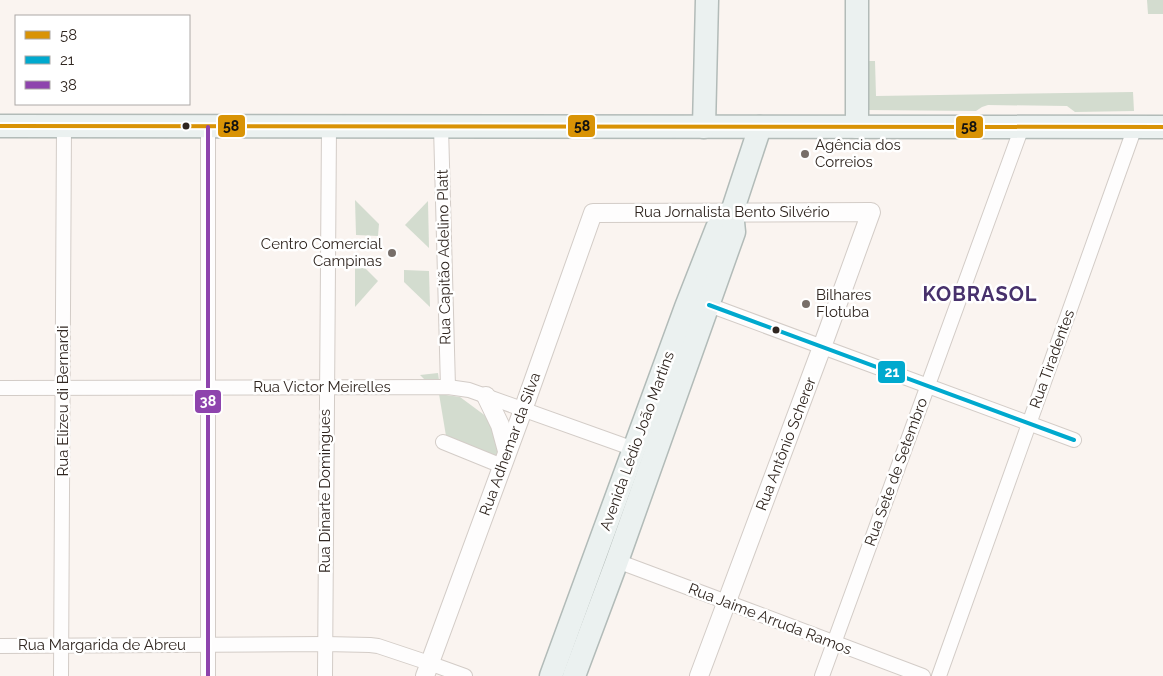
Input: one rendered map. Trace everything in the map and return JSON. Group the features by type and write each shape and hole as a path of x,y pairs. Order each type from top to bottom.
{"main road":[{"path":"704,127 706,0"},
{"path":"857,0 857,127"},
{"path":"0,126 1163,127"},
{"name":"Avenida Lédio João Martins","path":"574,676 617,562 734,232 732,212 760,127"},
{"name":"Avenida Lédio João Martins","path":"551,676 717,228 732,212"}],"street":[{"name":"Rua Elizeu di Bernardi","path":"61,676 64,126"},
{"path":"208,127 208,676"},
{"name":"Rua Dinarte Domingues","path":"324,676 329,127"},
{"name":"Rua Capitão Adelino Platt","path":"441,127 448,387"},
{"name":"Rua Sete de Setembro","path":"822,676 1022,127"},
{"name":"Rua Tiradentes","path":"939,676 1135,127"},
{"name":"Rua Jornalista Bento Silvério","path":"593,212 871,212"},
{"name":"Rua Adhemar da Silva","path":"427,669 523,410 593,212"},
{"name":"Rua Antônio Scherer","path":"699,676 871,212"},
{"path":"709,305 1074,440"},
{"name":"Rua Victor Meirelles","path":"0,388 448,387 468,390 634,449"},
{"path":"443,442 505,458 500,425 486,396"},
{"name":"Rua Jaime Arruda Ramos","path":"617,562 923,676"},
{"name":"Rua Margarida de Abreu","path":"0,646 370,645 378,646 427,669 465,676"}],"shaded area":[{"path":"1147,0 1163,0 1163,14 1148,14"},
{"path":"865,61 875,61 876,96 1133,92 1134,111 1075,112 1067,106 988,105 976,111 867,110"},
{"path":"355,200 379,224 378,236 356,235"},
{"path":"428,201 429,248 405,225"},
{"path":"355,258 378,281 355,307"},
{"path":"404,270 429,271 430,307 404,282"},
{"path":"438,373 439,380 426,381 420,375"},
{"path":"439,394 460,397 487,417 501,446 497,458 446,436"}],"transit line":[{"name":"58","path":"0,126 1163,127"},
{"name":"38","path":"208,127 208,676"},
{"name":"21","path":"709,305 1074,440"}],"place":[{"name":"Agência dos Correios","path":"805,154"},
{"name":"Centro Comercial Campinas","path":"392,253"},
{"name":"Bilhares Flotuba","path":"806,304"}],"district":[{"name":"KOBRASOL","path":"980,294"}]}
